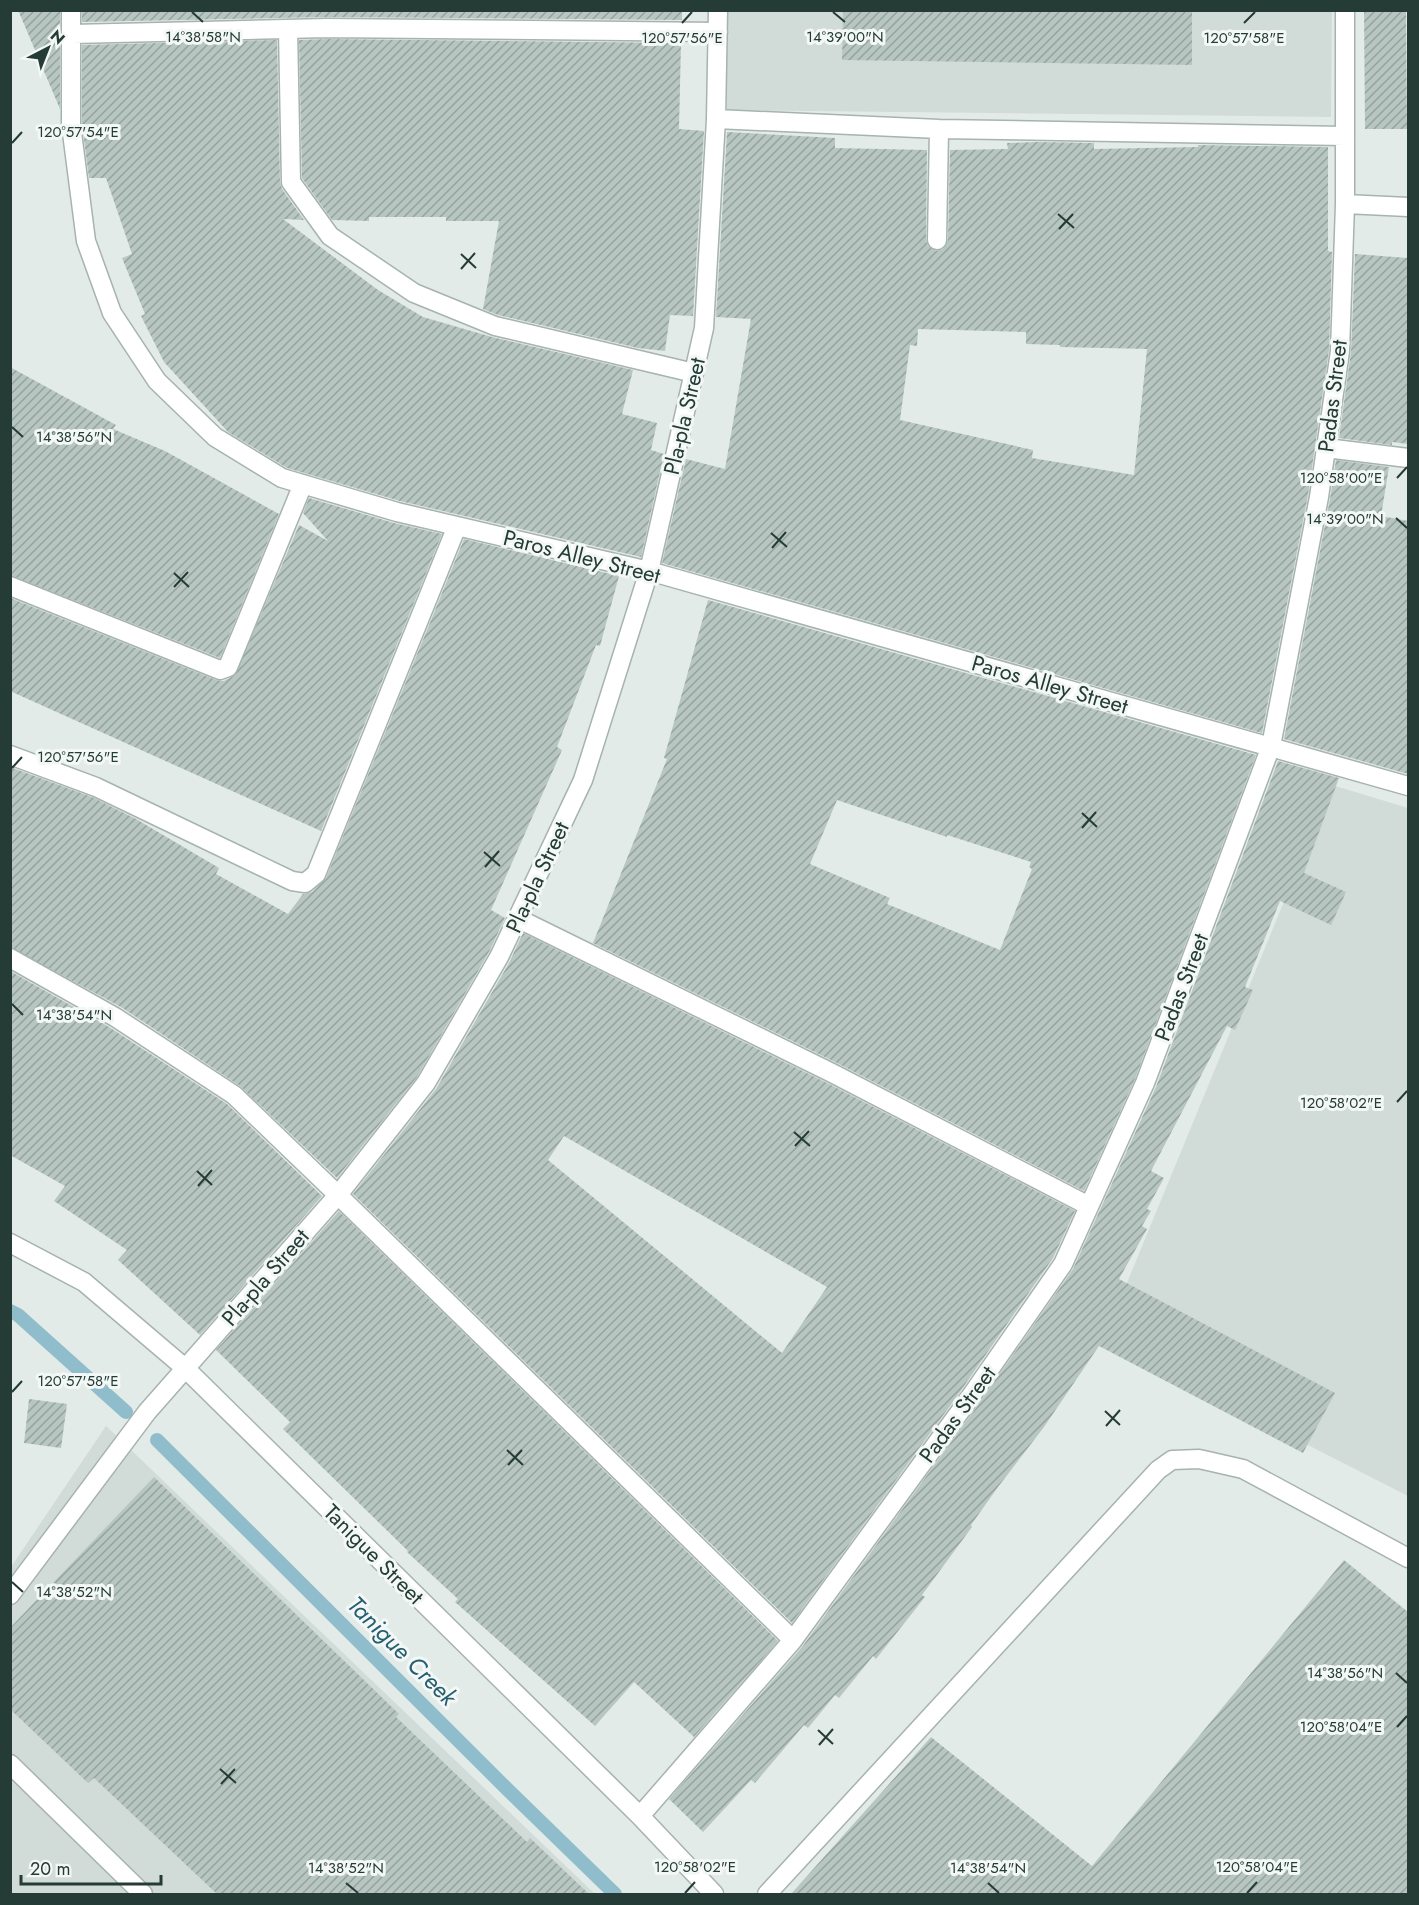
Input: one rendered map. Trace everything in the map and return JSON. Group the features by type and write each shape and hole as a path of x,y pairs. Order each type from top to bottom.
{"street":[{"name":"Paros Alley Street","path":"71,10 71,125 86,241 112,313 157,381 215,437 282,478 397,512 649,571 1408,786"},
{"name":"Pla-pla Street","path":"10,1595 147,1412 338,1195 426,1083 499,957 583,780 649,571 704,328 716,118 718,10"},
{"name":"Padas Street","path":"640,1816 794,1640 1064,1264 1145,1083 1271,746 1319,497 1340,351 1345,204 1345,10"},
{"path":"288,29 291,182 330,236 414,293 495,326 694,373"},
{"path":"72,33 288,29 718,32"},
{"path":"716,118 939,129 1345,135"},
{"path":"937,240 939,129"},
{"path":"1345,204 1408,207"},
{"path":"1326,448 1408,458"},
{"path":"10,586 220,670 228,667 303,484"},
{"path":"10,755 96,787 292,881 305,883 315,874 457,526"},
{"path":"517,918 832,1073 1089,1206"},
{"path":"10,958 115,1017 234,1095 794,1640"},
{"name":"Tanigue Street","path":"10,1243 84,1282 185,1368 640,1816 714,1894"},
{"path":"766,1894 1158,1470 1172,1460 1199,1459 1244,1469 1408,1558"},
{"path":"10,1764 143,1894"}],"shaded area":[{"path":"727,11 1332,11 1331,117 727,110"},
{"path":"1332,785 1408,808 1408,1496 1103,1341"},
{"path":"106,1426 595,1894 11,1894 11,1567"}],"building":[{"path":"18,10 60,10 60,109"},
{"path":"82,10 682,10 682,20 327,17 82,22"},
{"path":"843,10 1192,10 1192,65 842,60"},
{"path":"1364,10 1406,10 1407,129 1365,129"},
{"path":"277,40 280,182 282,189 304,220 283,219 378,290 423,317 492,337 633,370 622,414 657,423 651,450 664,454 641,557 400,501 287,468 228,432 164,362 141,316 145,314 122,258 132,254 106,178 89,178 82,124 82,45"},
{"path":"299,40 681,43 679,129 704,131 693,316 670,315 665,351 638,348 498,315 483,309 499,221 446,221 446,217 369,217 369,221 332,220 302,178"},
{"path":"727,132 835,138 835,148 927,150 926,240 928,246 936,251 943,249 948,240 950,150 1008,149 1007,143 1037,142 1094,143 1094,149 1198,147 1198,145 1328,147 1328,251 1332,252 1329,350 1308,495 1262,733 662,563 686,459 725,469 751,319 716,317","holes":["918,329 1026,332 1026,344 1147,349 1134,475 1032,458 1033,450 900,420 910,345 917,346"]},
{"path":"1355,254 1408,258 1408,444 1392,442 1392,445 1339,438 1351,352"},
{"path":"10,367 116,425 113,429 165,451 279,514 220,658 10,575"},
{"path":"1336,460 1389,467 1381,516 1408,521 1408,774 1284,739"},
{"path":"309,498 394,523 442,534 321,831 10,691 10,598 216,680 224,681 235,675 299,525 328,541 303,513"},
{"path":"464,539 619,576 600,646 596,645 557,747 562,750 491,910 505,918 489,952 417,1077 337,1178 240,1086 121,1007 10,947 10,767 92,797 136,819 219,868 216,874 288,914 303,894 312,892 326,878"},
{"path":"708,600 1256,755 1135,1079 1084,1191 837,1063 593,943 667,759 664,758","holes":["837,800 947,837 947,835 1031,862 1029,867 1032,869 1000,950 887,904 890,898 810,864"]},
{"path":"1278,761 1339,778 1304,873 1346,892 1331,925 1280,901 1245,987 1253,990 1235,1030 1227,1026 1151,1171 1164,1178 1147,1209 1151,1211 1142,1226 1147,1229 1119,1279 1335,1393 1303,1453 1099,1346 1044,1427 998,1487 922,1595 925,1597 876,1659 873,1656 839,1698 835,1695 808,1728 804,1725 755,1783 751,1780 703,1832 669,1799 802,1647 973,1412 1073,1269 1156,1087"},
{"path":"523,933 827,1083 1075,1211 1053,1258 955,1399 792,1623 353,1194 436,1089 509,963","holes":["564,1136 827,1287 782,1353 548,1160"]},
{"path":"10,971 109,1027 227,1104 322,1196 200,1335 118,1260 127,1250 54,1201 65,1186 10,1155"},
{"path":"339,1211 778,1641 694,1737 634,1682 595,1726 455,1602 458,1599 407,1552 283,1429 290,1422 216,1350"},
{"path":"29,1399 67,1404 61,1448 24,1443"},
{"path":"154,1477 399,1714 396,1717 527,1842 530,1838 589,1894 217,1894 94,1778 88,1783 10,1709 10,1628"},
{"path":"1344,1560 1408,1612 1408,1894 791,1894 931,1737 1092,1866"}],"waterway":[{"name":"Tanigue Creek","path":"10,1311 18,1315 126,1412"},
{"name":"Tanigue Creek","path":"157,1440 615,1894"}]}
